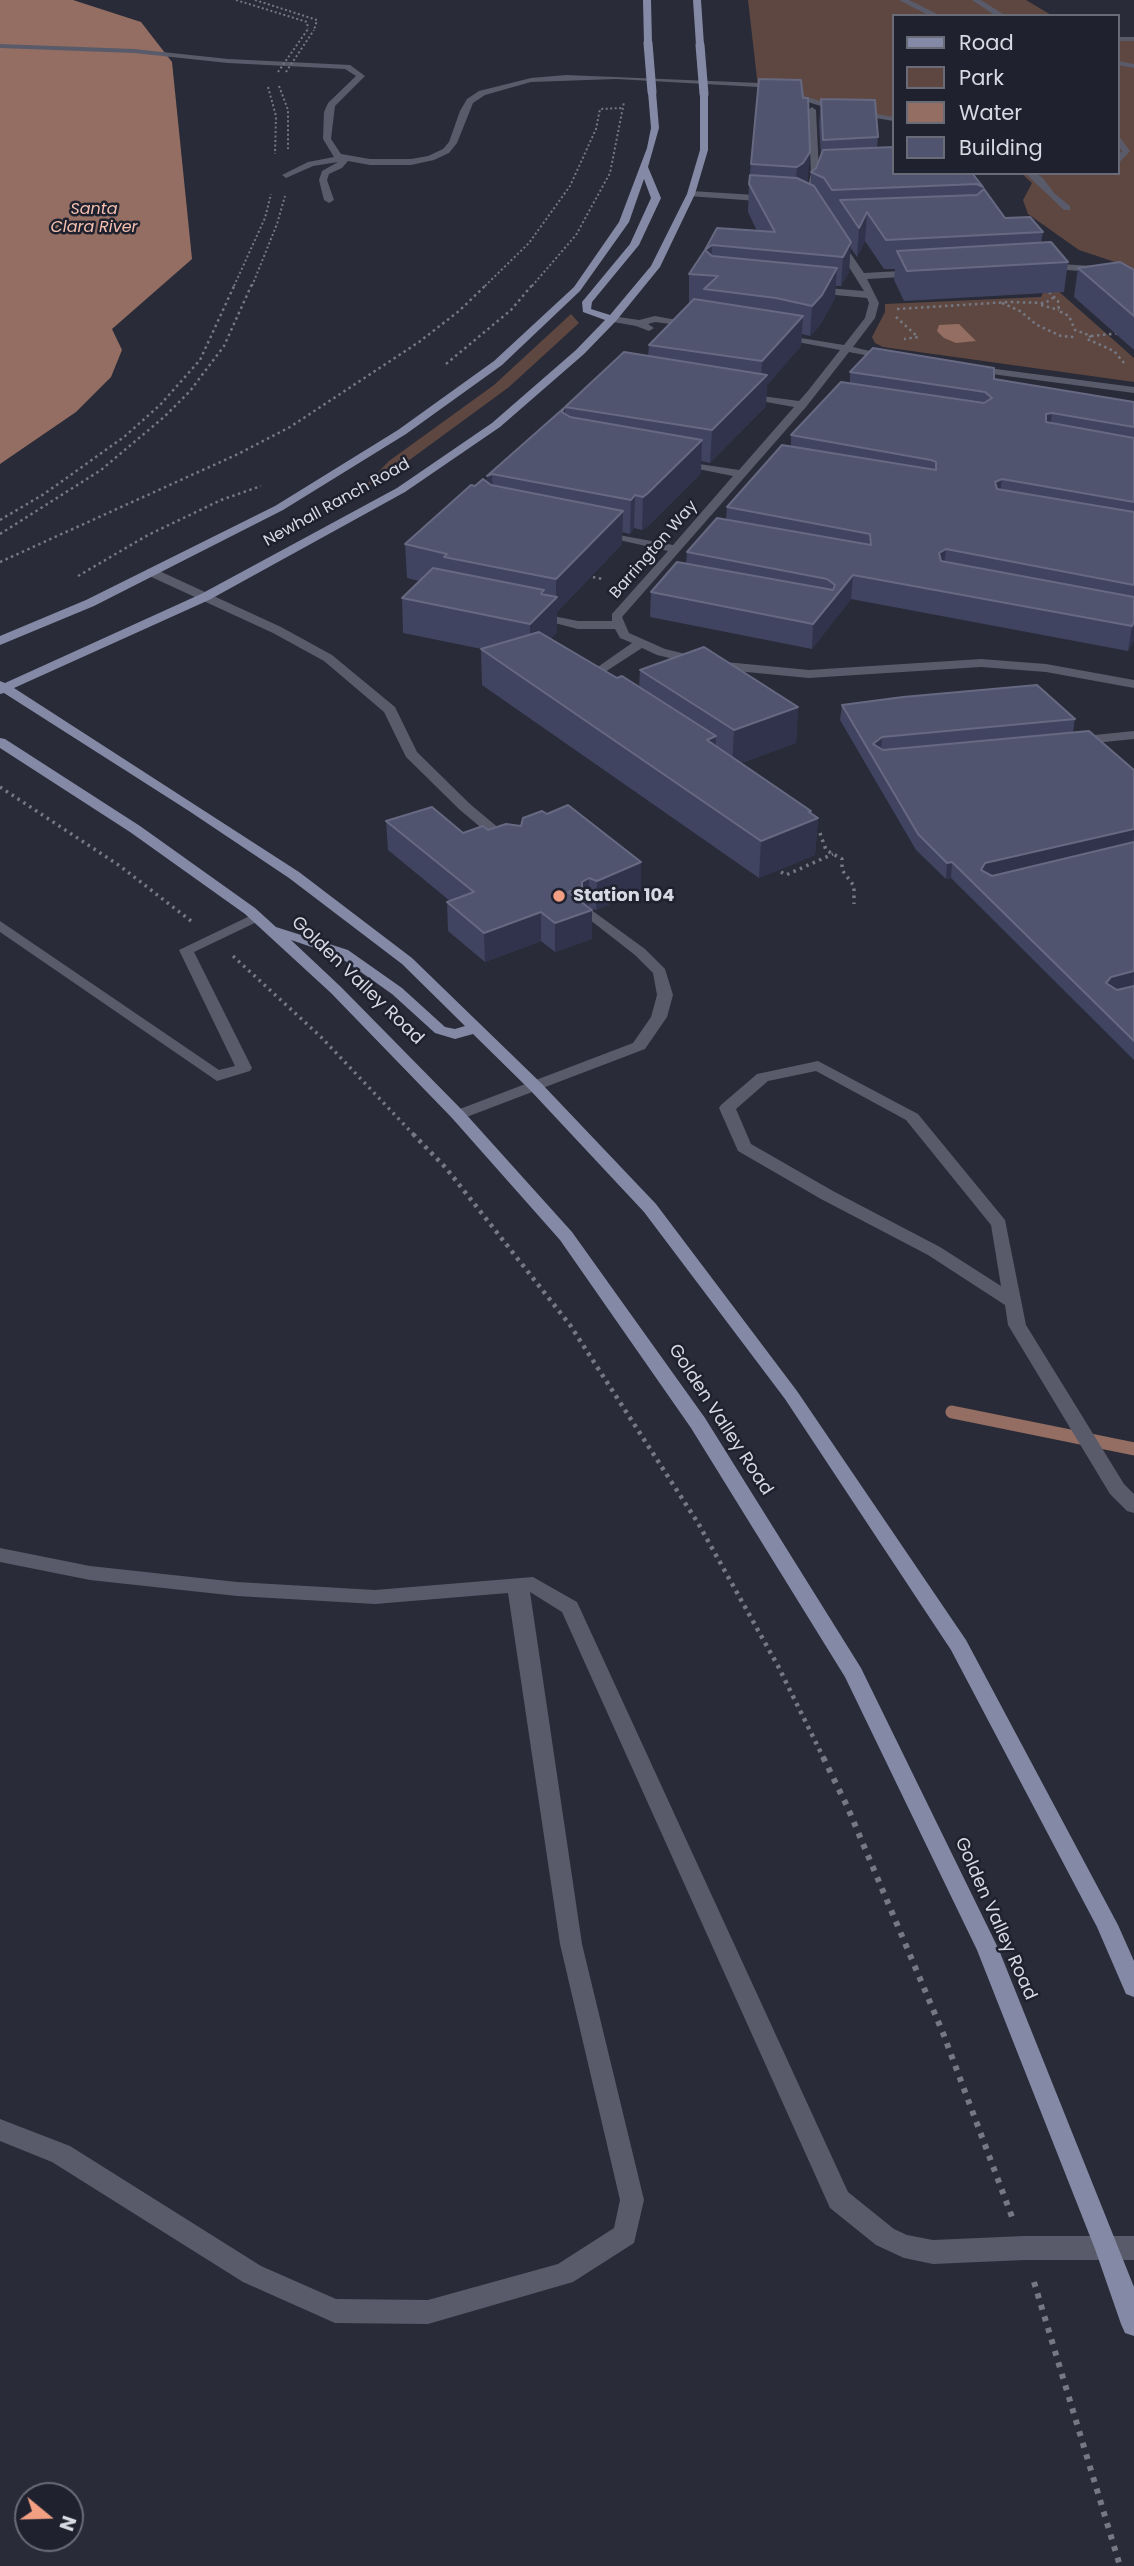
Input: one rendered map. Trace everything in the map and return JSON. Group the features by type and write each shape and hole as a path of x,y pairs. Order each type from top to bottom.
{"main road":[{"name":"Newhall Ranch Road","path":"0,641 90,603 279,508 402,432 498,363 577,289 624,222 655,128 647,0"},
{"name":"Newhall Ranch Road","path":"2,687 205,597 411,483 496,425 580,352 612,319 655,267 691,194 704,150 704,94 696,3"},
{"path":"612,319 586,310 587,302 634,245 656,198 644,167"},
{"name":"Golden Valley Road","path":"2,687 294,875 407,961 536,1087 659,1219 791,1395 951,1634 1107,1924 1134,1987"},
{"name":"Golden Valley Road","path":"0,742 153,843 270,929 336,990 458,1115 566,1236 698,1423 854,1674 988,1950 1108,2249 1134,2324"},
{"path":"0,757 153,843"},
{"path":"270,929 343,953 397,991 440,1030 455,1034 477,1028"}],"street":[{"path":"903,0 932,14"},
{"path":"976,0 999,14"},
{"path":"0,46 134,51 228,61 347,67 361,76 331,105 328,112 327,139 331,149 338,156 346,158 389,163 431,158 446,151 453,143 470,101 482,93 531,80 566,77 759,85 847,111 892,119"},
{"path":"807,195 812,188 815,173 813,110"},
{"path":"1120,141 1126,151 1120,159"},
{"path":"286,175 312,164 346,158"},
{"path":"329,200 323,180 325,173 339,166 346,158"},
{"path":"815,173 828,173"},
{"path":"1032,175 1067,208"},
{"path":"691,194 789,200"},
{"path":"826,224 861,276 870,295"},
{"path":"1028,267 1092,269 1121,275 1134,282"},
{"path":"861,276 933,272"},
{"path":"803,289 870,295"},
{"name":"Barrington Way","path":"870,295 874,303 870,318 844,348 763,459 742,474 697,532 676,549 657,578 616,617 625,635 661,652 715,665 809,674 981,663 1046,668 1134,684"},
{"path":"612,319 639,323 652,330 704,331"},
{"path":"767,339 844,348 901,360"},
{"path":"955,367 1134,390"},
{"path":"733,394 802,405"},
{"path":"811,394 824,396"},
{"path":"670,461 742,474"},
{"path":"585,530 676,549"},
{"path":"151,572 278,630 328,658 390,710 411,754 465,807 516,849"},
{"path":"518,612 579,625 620,625"},
{"path":"612,696 600,689 598,671 641,643"},
{"path":"1055,743 1134,735"},
{"path":"458,1115 639,1045 660,1017 665,995 660,972 640,952 590,913"},
{"path":"0,925 217,1076 244,1068 186,950 256,917"},
{"path":"1013,1302 934,1251 827,1195 744,1147 727,1108 763,1077 818,1066 912,1117 999,1224 1013,1302 1017,1325 1117,1489 1134,1506"},
{"path":"0,1555 90,1573 250,1590 375,1597 533,1584 570,1607 839,2200 885,2237 904,2246 933,2252 1024,2248 1134,2248"},
{"path":"0,2130 61,2154 252,2274 335,2311 428,2312 564,2274 625,2235 632,2200 571,1944 517,1586"}],"path":[{"path":"236,0 300,19 309,25 274,78"},
{"path":"0,534 101,470 164,417 208,369 236,324 284,200 290,127 288,110 279,87 314,30 317,20 255,0"},
{"path":"270,83 268,89 277,130 274,158"},
{"path":"438,371 511,310 576,235 610,173 625,99"},
{"path":"0,562 238,454 290,427 409,349 459,311 529,243 570,186 596,128 600,109 623,108"},
{"path":"0,520 64,480 124,437 160,405 200,360 265,218 272,185"},
{"path":"1028,267 1058,301 1059,311"},
{"path":"1036,304 1053,300 1053,297"},
{"path":"1000,302 1020,311 1037,325 1061,335 1087,339 1114,351 1124,363"},
{"path":"894,309 1000,302 1036,304 1069,316 1079,332 1091,335 1121,333"},
{"path":"892,317 899,318 918,337 894,340"},
{"path":"1075,337 1079,332"},
{"path":"1087,339 1091,335"},
{"path":"68,582 148,535 221,500 260,486"},
{"path":"577,574 603,579"},
{"path":"0,787 120,866 212,937 321,1037 446,1168 570,1325 698,1523 778,1666 847,1806 943,2033 1024,2248 1119,2566"},
{"path":"820,833 826,850 842,859 842,870 853,886 854,904"},
{"path":"781,872 786,874 833,854"}],"green space":[{"path":"748,0 1026,0 1050,14 892,14 892,120 758,87"},
{"path":"1120,37 1134,39 1134,272 1124,265 1079,250 1028,214 1023,200 1032,183 1023,175 1120,175"},
{"path":"1048,282 1134,358 1134,382 883,347 875,343 872,337 885,312 885,304 1041,297"},
{"path":"571,314 579,323 509,387 404,464 360,491 389,461 494,385"}],"water":[{"name":"Santa Clara River","path":"0,0 73,0 141,22 172,62 192,259 112,329 122,350 111,377 76,412 0,464"},
{"path":"959,324 976,341 956,343 944,338 937,331 939,325"}],"building":[{"path":"759,79 801,80 803,98 808,98 810,152 797,167 751,164"},
{"path":"821,99 875,100 878,137 823,140"},
{"path":"892,147 892,175 974,175 983,187 977,184 832,190 824,178 811,172 816,168 823,150"},
{"path":"750,175 797,178 814,186 851,242 843,257 712,245 705,250 717,228 775,232 749,184"},
{"path":"984,189 1005,218 1030,217 1043,232 886,240 867,212 859,228 840,200 977,195"},
{"path":"1051,242 1068,262 907,271 897,251"},
{"path":"705,250 712,256 837,268 822,295 812,306 776,298 704,289 718,276 689,274"},
{"path":"1120,262 1134,270 1134,316 1078,268"},
{"path":"694,299 803,316 762,361 649,345"},
{"path":"873,348 994,368 994,379 1134,402 1134,427 1052,413 1046,414 1046,422 1134,438 1134,502 1002,479 995,482 997,489 1134,512 1134,585 946,549 939,553 941,561 1134,597 1132,626 853,575 813,624 651,592 677,562 833,590 835,585 827,579 687,552 717,518 871,545 870,534 727,507 782,445 936,470 936,462 931,460 791,435 841,382 984,403 992,398 985,392 850,372"},
{"path":"624,352 767,375 712,430 565,407"},
{"path":"564,408 562,412 570,417 702,440 648,493 643,497 635,495 631,500 492,474 487,476"},
{"path":"483,479 491,485 623,511 556,579 444,557 447,554 405,544 471,485 475,486"},
{"path":"433,568 544,590 541,594 557,597 530,624 402,598"},
{"path":"539,632 617,678 622,676 716,736 707,740 818,818 761,841 481,649"},
{"path":"704,647 798,707 734,730 640,670"},
{"path":"1037,685 1075,719 882,737 873,744 883,750 1089,731 1134,770 1134,829 985,863 981,870 992,876 1134,842 1134,971 1111,977 1106,983 1117,990 1134,986 1134,1041 952,862 947,863 918,834 842,705"},
{"path":"568,805 641,862 597,881 589,878 582,882 582,887 568,892 592,910 555,923 541,912 484,933 447,902 474,892 386,821 432,807 463,833 483,826 488,830 506,824 521,826 523,818 542,811 547,814"}],"waterway":[{"path":"952,1412 1134,1449"}],"place":[{"name":"Station 104","path":"559,896"}]}
